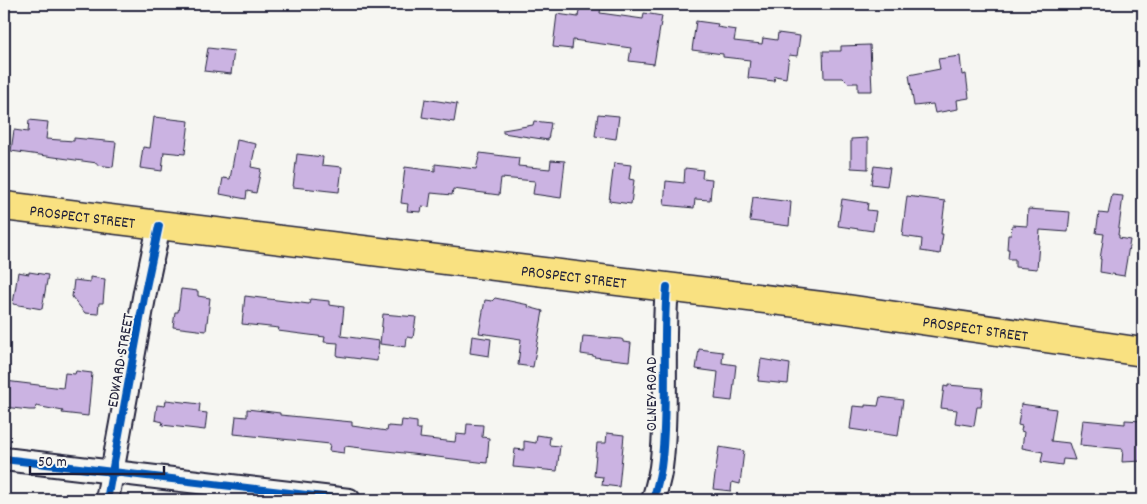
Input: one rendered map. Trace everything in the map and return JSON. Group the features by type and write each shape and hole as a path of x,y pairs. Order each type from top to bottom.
{"main road":[{"name":"PROSPECT STREET","path":"4,206 921,319 1143,352"}],"street":[{"name":"EDWARD STREET","path":"107,500 144,292 159,226"},
{"name":"OLNEY ROAD","path":"653,500 661,468 664,434 664,339 668,287"},
{"path":"4,459 349,500"}],"building":[{"path":"580,4 601,6 600,13 643,19 644,13 662,16 654,64 629,61 631,48 573,40 572,49 553,47 557,14 578,17"},
{"path":"696,21 718,24 717,27 736,30 734,41 762,44 763,38 777,40 778,33 800,36 797,56 789,55 786,78 775,76 774,81 748,78 750,60 723,57 723,54 692,50"},
{"path":"870,45 872,91 858,91 858,83 848,83 843,78 824,78 823,51 841,51 841,46"},
{"path":"208,48 234,51 231,74 204,71"},
{"path":"960,56 962,75 966,74 969,98 957,100 958,109 935,113 933,104 914,106 909,75 940,69 938,59"},
{"path":"425,99 457,104 454,122 422,117"},
{"path":"598,114 619,116 616,139 595,136"},
{"path":"154,117 189,121 185,154 164,152 162,171 140,168 143,147 150,148"},
{"path":"29,120 48,122 46,139 74,141 74,138 116,142 113,167 11,151 14,130 28,132"},
{"path":"534,121 551,123 548,140 503,133 503,130 533,125"},
{"path":"868,138 868,169 851,168 851,139"},
{"path":"237,140 256,144 251,167 261,169 256,193 247,191 246,199 220,194 223,178 230,179"},
{"path":"480,153 519,158 518,166 550,169 551,160 565,161 561,198 533,194 535,181 501,178 499,195 453,189 452,195 431,193 429,207 422,206 421,212 407,211 408,204 401,203 405,167 435,171 435,164 476,169"},
{"path":"297,154 323,157 322,165 342,167 339,192 293,187"},
{"path":"614,163 631,165 629,179 634,180 631,204 609,201"},
{"path":"874,166 890,168 887,186 871,184"},
{"path":"685,168 703,170 702,178 712,179 710,200 695,199 694,208 664,205 666,181 684,183"},
{"path":"1112,195 1123,196 1118,235 1119,238 1130,240 1124,276 1100,272 1104,234 1096,233 1099,213 1108,214"},
{"path":"907,196 945,201 940,254 921,251 922,239 902,236"},
{"path":"753,197 791,202 789,226 750,221"},
{"path":"842,199 868,203 867,210 876,211 873,231 838,226"},
{"path":"1028,209 1070,212 1068,232 1040,230 1037,269 1015,267 1015,259 1008,259 1008,235 1011,235 1012,225 1027,226"},
{"path":"18,272 48,275 42,309 13,304"},
{"path":"90,277 105,279 103,303 99,303 98,314 85,313 72,297 74,280 90,282"},
{"path":"181,289 198,291 198,296 210,298 206,331 173,327 175,312 178,312"},
{"path":"245,296 309,304 310,299 329,301 329,305 344,307 341,336 379,341 377,361 337,356 338,343 324,342 325,337 278,331 279,328 242,324"},
{"path":"495,298 529,305 528,307 543,311 533,367 518,365 521,339 479,333 485,300 492,301"},
{"path":"383,314 416,317 413,338 407,337 406,347 380,344"},
{"path":"472,336 491,339 489,356 470,353"},
{"path":"583,336 621,339 623,342 631,343 629,361 581,354"},
{"path":"699,349 723,352 722,363 736,365 732,401 715,399 718,372 696,369"},
{"path":"761,359 790,364 788,384 758,381"},
{"path":"76,371 92,373 88,416 62,413 63,411 36,406 35,410 4,407 5,381 63,388 65,373 75,374"},
{"path":"948,385 983,388 981,407 977,407 974,426 955,423 957,410 941,408 944,386 948,387"},
{"path":"880,397 903,400 898,436 850,429 853,406 878,406"},
{"path":"166,400 200,404 199,412 207,413 205,430 162,425 163,422 155,420 157,405 165,406"},
{"path":"1021,404 1056,409 1051,441 1069,443 1075,460 1063,459 1062,465 1041,462 1043,452 1022,448 1024,432 1021,431 1022,426 1018,425"},
{"path":"247,409 280,413 280,415 352,422 352,426 387,431 388,426 401,427 402,420 417,422 417,429 421,429 420,438 455,442 456,434 466,435 467,424 483,425 482,437 489,438 487,463 345,446 344,453 329,451 330,444 234,434 236,416 247,417"},
{"path":"1083,420 1125,424 1125,420 1143,421 1143,461 1122,462 1123,449 1080,445"},
{"path":"607,433 624,435 619,487 602,485 603,477 594,476 597,443 606,443"},
{"path":"537,435 550,437 549,445 560,446 557,471 513,467 515,449 524,450 524,441 536,443"},
{"path":"719,447 744,451 740,484 732,482 731,491 713,489"}],"cycle path":[{"path":"107,500 159,226"},
{"path":"653,500 661,469 664,438 667,287"},
{"path":"4,459 349,500"}]}
